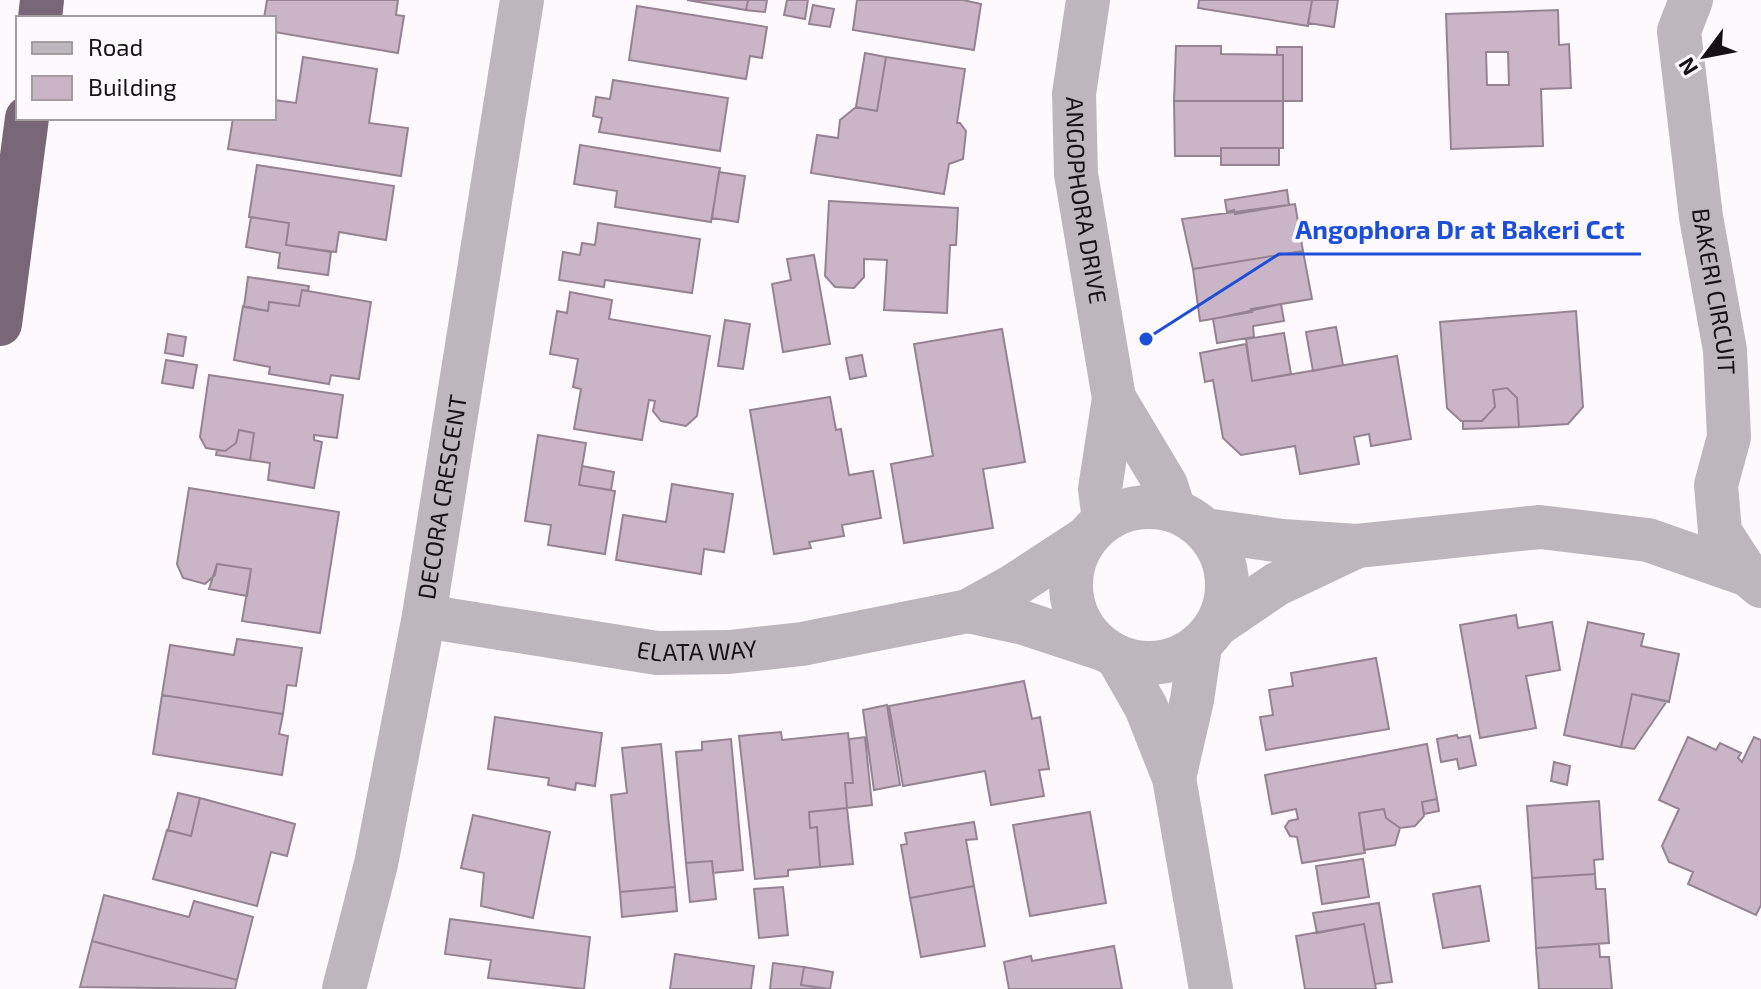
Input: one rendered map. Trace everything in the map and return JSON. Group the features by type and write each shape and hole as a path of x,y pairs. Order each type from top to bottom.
{"highway":[{"path":"0,324 27,120"}],"street":[{"name":"DECORA CRESCENT","path":"344,989 376,864 424,616 522,0"},
{"name":"ANGOPHORA DRIVE","path":"1088,0 1074,94 1076,174 1114,398 1095,530"},
{"name":"BAKERI CIRCUIT","path":"1691,0 1679,31 1701,217 1725,350 1729,437 1716,485 1720,532 1754,580"},
{"name":"ANGOPHORA DRIVE","path":"1114,398 1189,520"},
{"path":"1174,778 1209,635 1226,601 1227,574 1221,553 1189,520 1147,507 1129,509 1095,530 1071,576 1073,603 1086,632 1112,654 1146,707 1174,778 1211,989"},
{"name":"BAKERI CIRCUIT","path":"1189,520 1282,541 1357,546 1540,527 1648,540 1754,580"},
{"name":"ELATA WAY","path":"424,616 657,653 729,652 802,644 968,611 1013,586 1095,530"},
{"name":"BAKERI CIRCUIT","path":"1209,635 1277,584 1357,546"},
{"name":"ELATA WAY","path":"968,611 1024,623 1112,654"},
{"path":"1112,654 1145,664 1172,661 1209,635"}],"building":[{"path":"267,0 398,0 396,15 404,16 398,53 276,32 276,16 264,16"},
{"path":"687,0 748,0 746,10"},
{"path":"748,0 767,0 765,12 746,10"},
{"path":"787,0 808,0 805,19 784,15"},
{"path":"857,0 963,0 981,4 974,50 853,30"},
{"path":"1199,0 1312,0 1308,26 1198,8"},
{"path":"1312,0 1338,0 1334,27 1308,23"},
{"path":"813,5 834,9 830,27 809,24"},
{"path":"637,6 767,27 762,58 750,56 746,79 629,60"},
{"path":"1558,10 1559,45 1569,44 1571,88 1541,89 1543,146 1451,149 1446,14","holes":["1486,52 1508,52 1509,85 1487,85"]},
{"path":"1176,46 1221,46 1221,54 1283,55 1283,101 1174,101"},
{"path":"1277,47 1302,47 1302,101 1283,101 1283,55 1277,55"},
{"path":"865,53 886,57 877,111 856,107"},
{"path":"303,57 377,69 369,123 408,128 401,176 228,149 233,120 276,120 276,100 296,103"},
{"path":"886,57 965,69 957,123 966,131 963,159 949,164 944,194 811,173 817,135 838,138 840,120 856,107 877,111"},
{"path":"613,80 728,98 720,151 599,132 602,118 593,116 596,97 610,99"},
{"path":"1174,101 1283,101 1283,148 1221,148 1221,156 1175,156"},
{"path":"580,145 720,168 711,222 615,207 617,191 574,184"},
{"path":"1221,148 1279,148 1279,165 1221,165"},
{"path":"257,165 394,186 386,240 339,232 336,252 286,245 289,223 249,217"},
{"path":"719,172 745,176 738,222 712,218"},
{"path":"1287,190 1289,205 1235,214 1234,210 1227,212 1225,200"},
{"path":"829,201 958,208 956,245 950,245 947,313 884,310 887,260 864,259 864,277 854,288 835,287 825,276"},
{"path":"1295,204 1303,251 1193,269 1182,219"},
{"path":"251,217 289,223 286,245 331,252 328,275 278,268 280,253 246,247"},
{"path":"598,223 700,239 692,293 605,280 604,287 559,280 563,252 580,255 582,243 595,245"},
{"path":"1303,251 1312,299 1200,321 1193,269"},
{"path":"814,255 830,344 783,352 772,284 791,280 787,259"},
{"path":"248,277 309,286 308,291 302,290 299,306 269,302 268,311 244,307"},
{"path":"302,290 371,302 359,379 331,375 329,384 269,374 270,367 234,360 243,306 268,311 269,302 299,306"},
{"path":"570,292 612,300 609,319 710,336 697,416 686,426 661,421 653,411 655,401 649,400 642,440 574,429 581,389 573,387 578,359 550,354 557,311 567,313"},
{"path":"1281,304 1284,321 1253,326 1254,337 1217,343 1213,319"},
{"path":"1576,311 1583,407 1568,424 1519,427 1517,398 1507,388 1493,390 1495,407 1482,421 1461,421 1447,408 1440,322"},
{"path":"725,320 750,324 743,369 718,366"},
{"path":"1336,327 1343,365 1313,371 1306,332"},
{"path":"1002,329 1025,462 983,469 993,528 904,543 891,464 933,456 914,344"},
{"path":"1284,333 1291,374 1252,381 1246,339"},
{"path":"168,334 186,337 183,356 165,353"},
{"path":"1246,344 1252,381 1397,356 1411,439 1371,446 1369,434 1354,437 1359,464 1300,474 1295,446 1241,455 1223,438 1213,380 1205,382 1200,353"},
{"path":"862,355 866,376 850,379 846,358"},
{"path":"166,360 197,365 193,388 162,383"},
{"path":"209,375 343,395 337,438 314,435 314,440 322,442 314,488 268,480 270,463 250,460 254,433 239,430 236,443 225,451 206,448 200,437"},
{"path":"1507,388 1517,398 1519,427 1463,429 1463,421 1482,421 1495,407 1493,390"},
{"path":"830,397 836,430 841,429 849,475 873,471 881,518 842,525 844,536 809,542 811,548 774,554 750,410"},
{"path":"239,430 254,433 250,460 216,455 217,450 225,451 236,443"},
{"path":"538,435 586,443 579,485 615,491 605,554 548,545 551,525 525,521"},
{"path":"582,466 614,472 611,490 579,485"},
{"path":"672,484 733,494 724,552 704,549 701,574 616,560 623,515 666,522"},
{"path":"189,488 339,512 320,633 242,621 251,569 217,564 215,575 205,584 183,578 177,564"},
{"path":"217,564 251,569 247,596 209,589"},
{"path":"1516,615 1518,628 1552,622 1560,670 1526,676 1536,728 1480,738 1460,625"},
{"path":"1588,622 1644,634 1641,646 1679,654 1669,702 1632,694 1621,747 1564,735"},
{"path":"237,639 302,648 296,686 287,685 283,714 162,695 170,645 234,655"},
{"path":"1376,658 1389,729 1266,750 1260,717 1273,715 1269,690 1293,686 1291,673"},
{"path":"1024,681 1032,719 1040,717 1049,769 1039,770 1044,796 991,805 985,771 903,786 889,706"},
{"path":"1632,694 1667,701 1634,749 1621,747"},
{"path":"162,695 283,714 279,734 288,736 282,775 153,754"},
{"path":"887,705 900,785 874,790 863,710"},
{"path":"495,717 602,733 595,786 576,783 575,790 548,785 549,778 488,769"},
{"path":"781,732 782,740 848,733 853,783 845,783 847,808 809,812 810,828 817,827 820,867 788,870 788,876 755,879 739,736"},
{"path":"1457,735 1458,738 1470,736 1476,765 1459,769 1457,759 1441,762 1437,739"},
{"path":"865,737 872,805 847,808 845,783 853,783 849,739"},
{"path":"1688,737 1716,750 1720,743 1741,753 1738,758 1742,762 1754,737 1761,740 1761,905 1756,915 1688,884 1693,872 1669,862 1662,846 1679,809 1659,800"},
{"path":"731,739 743,870 713,873 712,861 686,863 676,752 702,750 702,742"},
{"path":"661,744 675,887 620,892 611,795 627,793 622,748"},
{"path":"1427,744 1437,799 1422,802 1424,816 1415,826 1400,828 1386,818 1384,809 1359,813 1365,853 1302,863 1297,837 1290,836 1285,827 1289,821 1298,819 1296,809 1272,814 1265,775"},
{"path":"1554,762 1570,766 1567,785 1551,781"},
{"path":"178,793 200,798 191,836 168,830"},
{"path":"200,798 295,824 287,856 271,852 257,906 153,879 167,830 191,836"},
{"path":"1437,799 1439,811 1424,814 1422,802"},
{"path":"1599,801 1603,859 1594,860 1595,874 1532,878 1527,806"},
{"path":"847,808 853,864 820,867 817,827 810,828 809,812"},
{"path":"1384,809 1386,818 1400,828 1395,845 1364,850 1359,813"},
{"path":"1090,812 1106,903 1030,916 1013,825"},
{"path":"473,815 550,832 533,918 481,906 484,873 461,868"},
{"path":"974,822 977,839 966,840 974,886 910,898 901,845 907,844 905,833"},
{"path":"1363,859 1369,897 1322,904 1316,866"},
{"path":"712,861 716,899 690,902 686,863"},
{"path":"1595,874 1596,889 1605,889 1609,943 1536,948 1532,878"},
{"path":"974,886 985,946 921,957 910,898"},
{"path":"1480,886 1489,941 1443,948 1433,894"},
{"path":"675,887 677,911 622,917 620,892"},
{"path":"783,887 788,935 759,938 754,889"},
{"path":"104,895 189,917 194,901 253,917 237,980 92,941"},
{"path":"1379,903 1392,982 1375,984 1364,924 1317,933 1313,913"},
{"path":"450,919 590,937 584,989 488,978 491,960 445,954"},
{"path":"1364,924 1376,989 1305,989 1296,936"},
{"path":"92,941 237,980 235,989 80,987"},
{"path":"1599,944 1600,957 1609,957 1612,989 1539,989 1536,948"},
{"path":"1114,946 1122,989 1009,989 1004,962 1031,956 1032,961"},
{"path":"675,954 754,966 751,989 670,989"},
{"path":"773,963 804,967 801,985 827,989 770,989"},
{"path":"804,967 833,972 830,989 801,985"}],"place":[{"name":"Angophora Dr at Bakeri Cct","path":"1146,339"}]}
